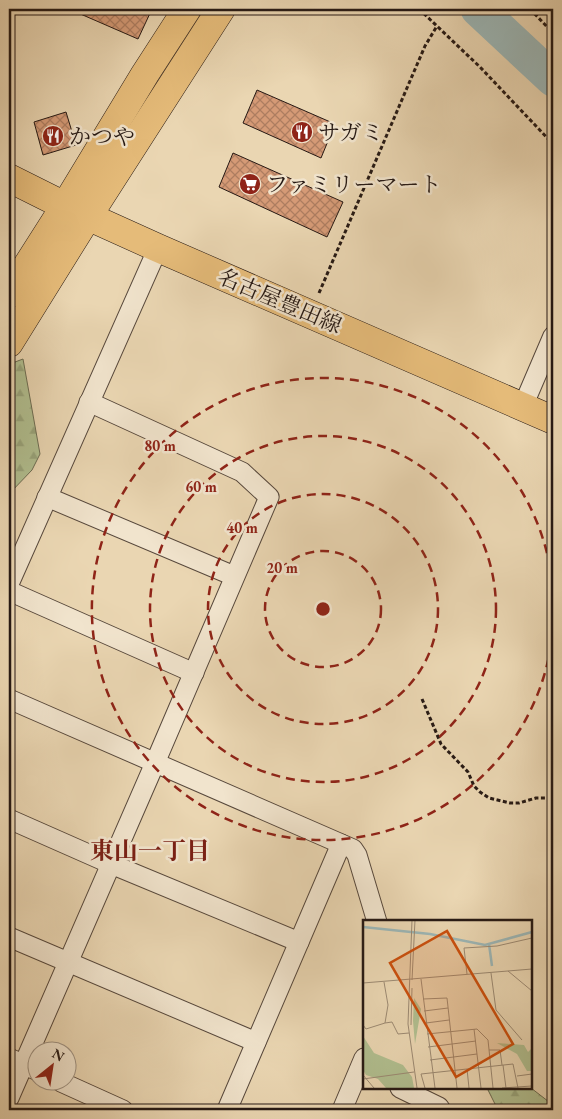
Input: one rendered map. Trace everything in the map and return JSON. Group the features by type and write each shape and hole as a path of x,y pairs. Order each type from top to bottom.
{"main road":[{"path":"9,343 145,74 187,9"},
{"path":"9,294 77,211 221,9"},
{"name":"名古屋豊田線","path":"9,178 158,248 553,420"}],"street":[{"path":"9,584 158,248"},
{"path":"523,406 553,336"},
{"path":"9,1098 269,497 242,472 90,402"},
{"path":"47,497 234,576"},
{"path":"9,591 194,673"},
{"path":"9,699 353,849 357,854 376,920"},
{"path":"9,819 111,864 299,942"},
{"path":"227,1110 341,844"},
{"path":"9,937 256,1042"},
{"path":"342,1110 363,1065"},
{"path":"402,1089 439,1107 441,1110"},
{"path":"78,1090 118,1109"}],"path":[{"path":"419,9 480,67 553,144"},
{"path":"530,9 553,32"},
{"path":"310,314 425,46 437,26"},
{"path":"422,700 441,744 468,772 474,786 480,792 489,798 510,803 519,803 536,798 553,798"}],"green space":[{"path":"23,359 40,454 32,470 9,494 9,373 15,362"},
{"path":"488,1089 532,1089 553,1105 553,1110 498,1110"}],"building":[{"path":"69,9 152,9 138,39"},
{"path":"257,90 335,124 321,158 243,123"},
{"path":"66,112 76,145 43,155 34,122"},
{"path":"233,153 343,202 327,237 219,187"}],"waterway":[{"path":"478,9 553,79"}],"place":[{"name":"サガミ","path":"302,132"},
{"name":"かつや","path":"53,136"},
{"name":"ファミリーマート","path":"250,184"}],"district":[{"name":"東山一丁目","path":"150,850"}]}
